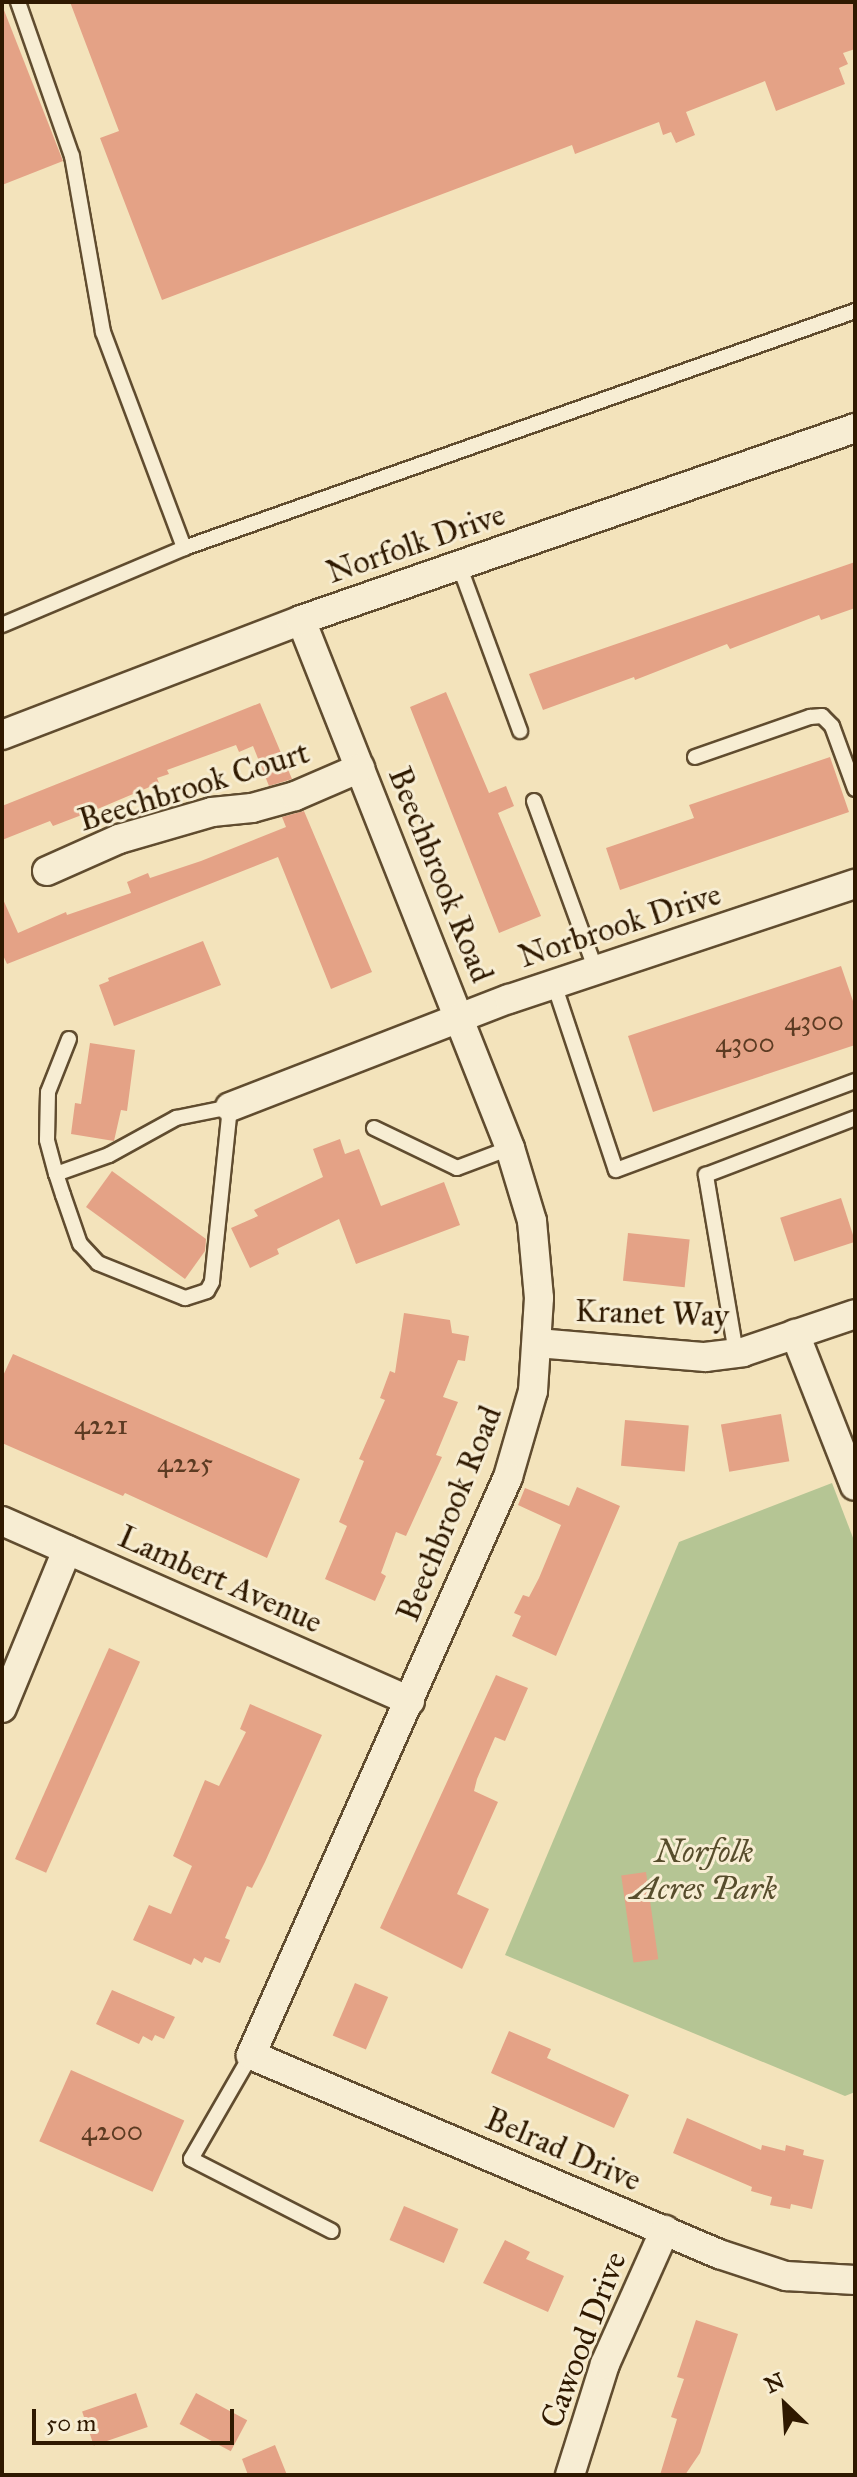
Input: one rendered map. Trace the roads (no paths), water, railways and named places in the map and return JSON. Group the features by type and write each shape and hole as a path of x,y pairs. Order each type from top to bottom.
{"street":[{"name":"Norfolk Drive","path":"2,735 301,620 855,428"},
{"name":"Beechbrook Road","path":"251,2055 410,1701 520,1445 533,1391 539,1298 532,1221 510,1148 461,1016 301,620"},
{"name":"Beechbrook Court","path":"47,871 119,839 212,812 252,808 295,796 360,768"},
{"name":"Norbrook Drive","path":"230,1107 461,1016 855,884"},
{"name":"Kranet Way","path":"537,1343 705,1357 736,1353 855,1314"},
{"path":"795,1334 855,1486"},
{"name":"Lambert Avenue","path":"2,1521 410,1701"},
{"path":"2,1708 67,1550"},
{"name":"Belrad Drive","path":"251,2055 754,2267 820,2280 855,2280"},
{"name":"Cawood Drive","path":"570,2475 605,2364 665,2230"}],"lane":[{"path":"18,2 72,156 103,332 184,548"},
{"path":"2,625 184,548 855,311"},
{"path":"459,565 520,731"},
{"path":"695,757 810,717 822,716 832,726 855,789"},
{"path":"534,801 596,970"},
{"path":"554,984 616,1170 855,1081"},
{"path":"56,1174 109,1155 176,1118 230,1107 212,1282 197,1297 185,1298 98,1263 80,1244 56,1174 47,1140 48,1092 69,1039"},
{"path":"736,1353 706,1175 855,1118"},
{"path":"374,1128 457,1168 510,1148"},
{"path":"251,2055 191,2159 332,2231"}],"park label":[{"name":"Norfolk Acres Park","path":"704,1872"}]}
